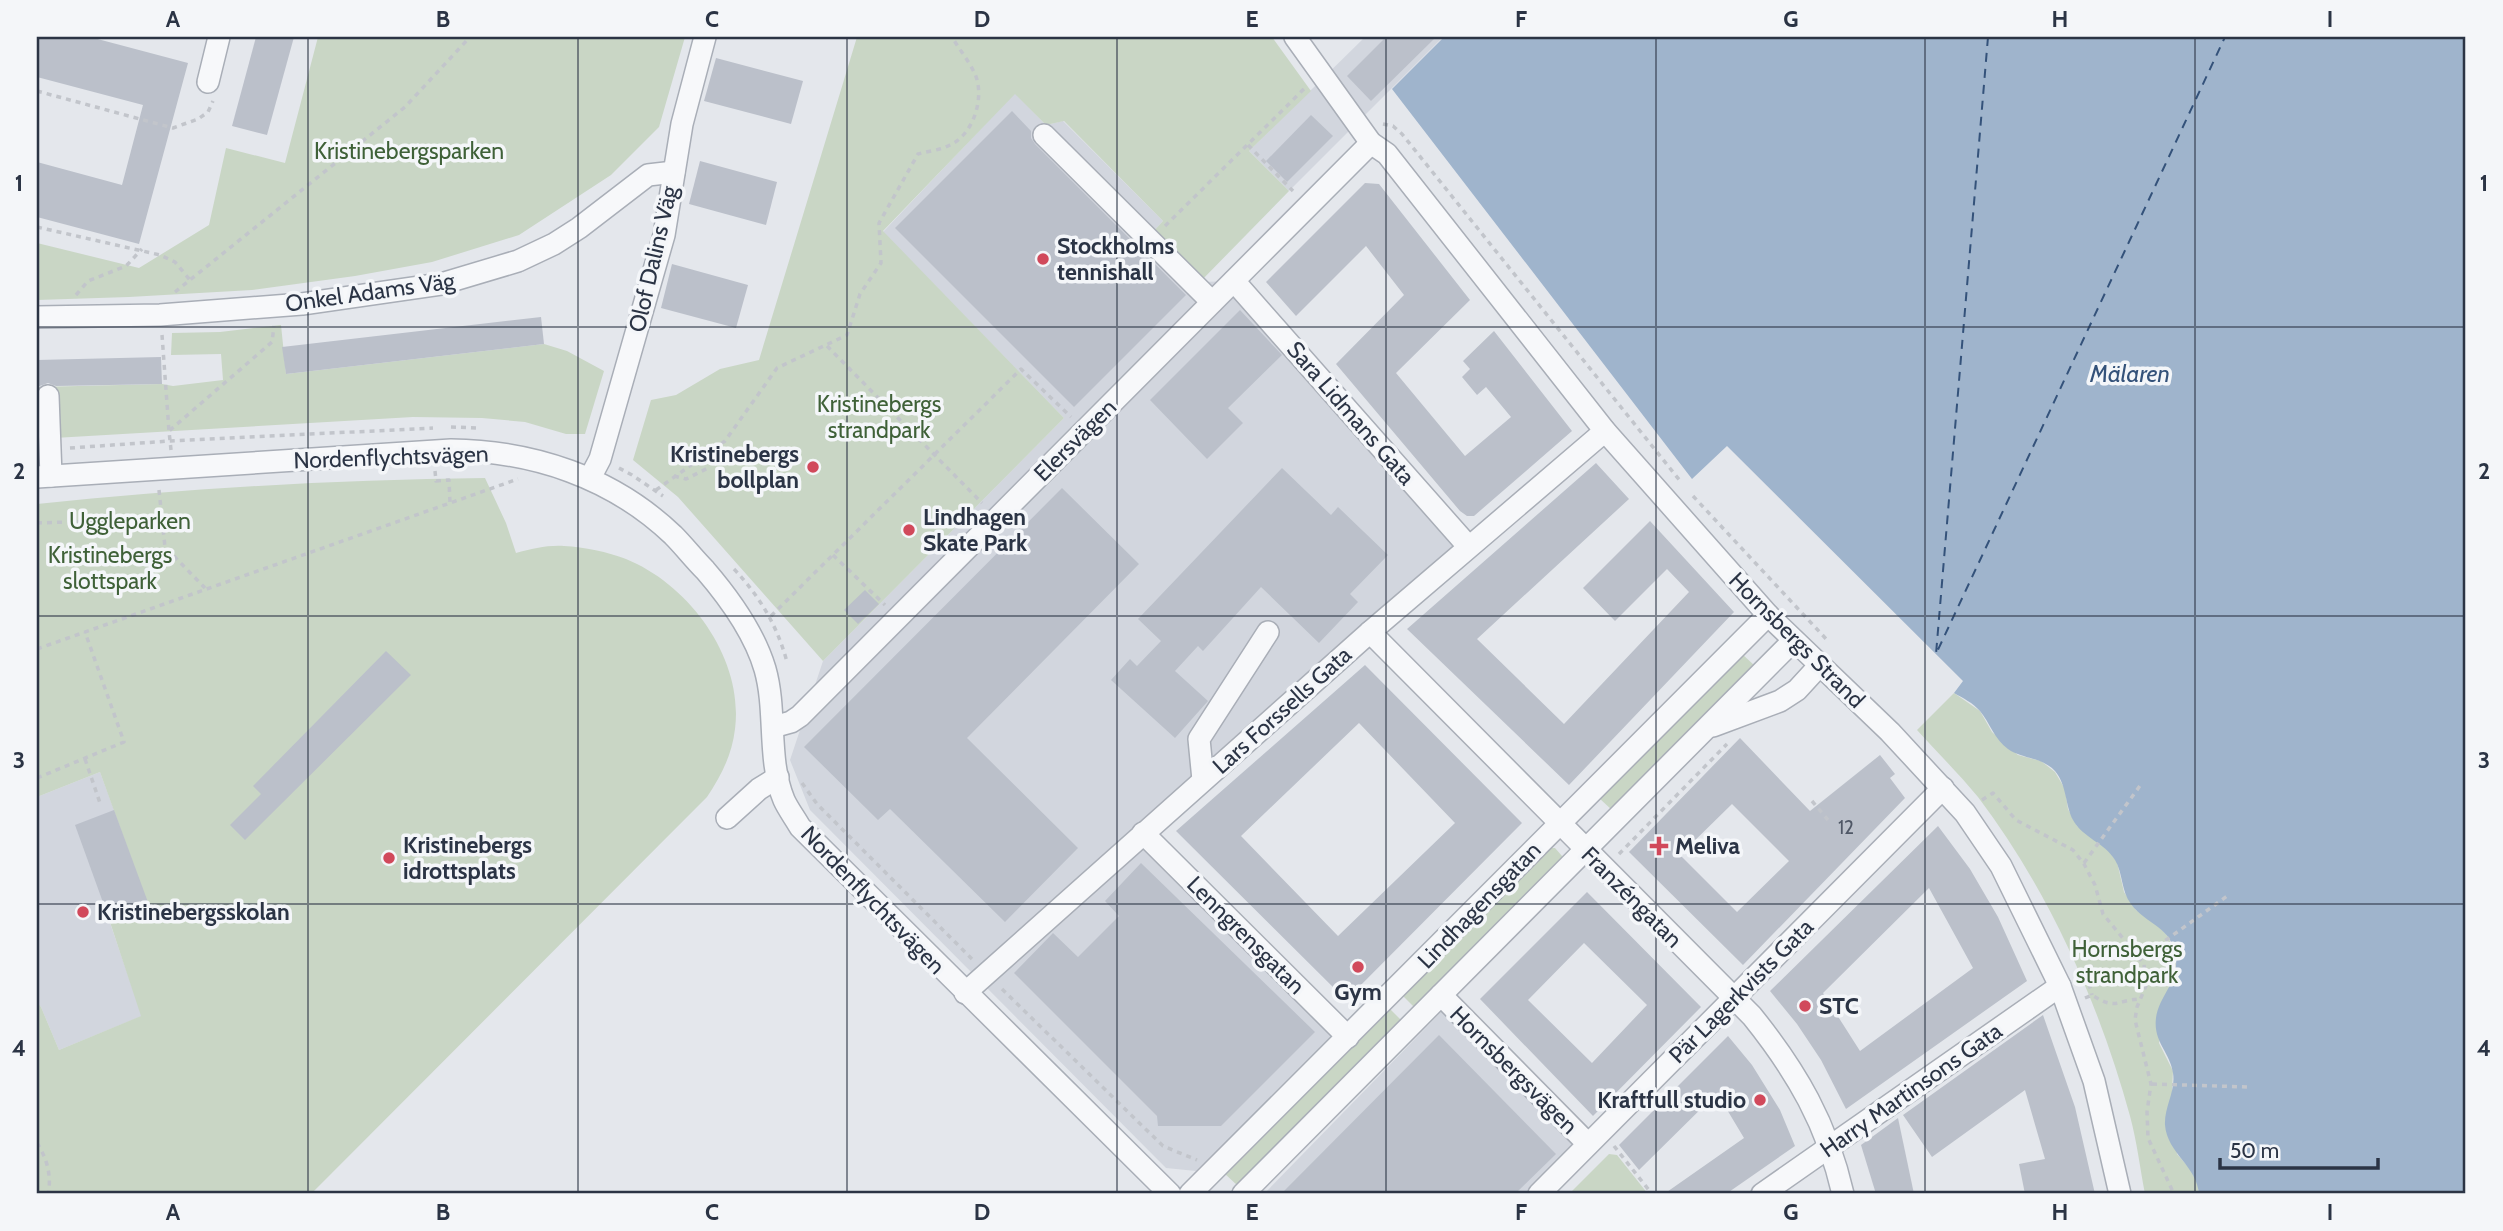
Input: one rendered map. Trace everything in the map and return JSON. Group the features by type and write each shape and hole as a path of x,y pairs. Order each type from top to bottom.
{"street":[{"path":"208,82 219,37"},
{"name":"Olof Dalins Väg","path":"590,478 600,459 664,234 682,124 705,37"},
{"path":"1296,37 1366,135"},
{"path":"1044,135 1212,302"},
{"name":"Elersvägen","path":"773,727 791,722 800,716 1234,281 1366,135"},
{"name":"Hornsbergs Strand","path":"1366,135 1387,154 1605,431 1768,615 1890,732 1965,813 2001,866 2060,986 2094,1081 2120,1194"},
{"name":"Onkel Adams Väg","path":"37,317 160,315 302,304 441,284 518,261 554,244 579,229 648,175 674,172"},
{"name":"Sara Lidmans Gata","path":"1234,281 1468,546"},
{"path":"44,476 50,450 48,396"},
{"name":"Lars Forssells Gata","path":"965,993 1370,632 1605,431"},
{"name":"Nordenflychtsvägen","path":"44,476 437,451 479,451 534,459 590,478 621,494 673,535 718,585 748,626 765,669 773,727 788,774 784,799 800,827 1170,1194"},
{"name":"Lindhagensgatan","path":"1190,1194 1768,615"},
{"path":"1203,780 1199,739 1268,632"},
{"name":"Franzéngatan","path":"1370,632 1752,1016 1778,1048 1807,1096 1831,1146 1843,1194"},
{"name":"Lindhagensgatan","path":"1244,1194 1793,641"},
{"path":"1708,728 1780,701 1797,690 1819,666"},
{"path":"727,818 759,789 788,774"},
{"name":"Pär Lagerkvists Gata","path":"1539,1194 1943,788"},
{"name":"Lenngrensgatan","path":"1143,833 1348,1037"},
{"name":"Harry Martinsons Gata","path":"1762,1194 2060,986"},
{"name":"Hornsbergsvägen","path":"1441,995 1595,1137"}],"path":[{"path":"168,298 405,107 470,37"},
{"path":"656,490 725,441 777,368 848,335 860,294 881,263 879,223 918,154 951,145 964,135 974,120 978,98 976,76 952,37"},
{"path":"1157,234 1321,72"},
{"path":"37,91 173,128 198,119 208,111 213,102 208,82"},
{"name":"Hornsbergs Strand","path":"1366,135 1377,122 1393,126 1402,134 1685,487 1801,610"},
{"path":"1248,145 1296,194"},
{"path":"37,227 142,249 175,262 190,280"},
{"path":"71,302 88,281 126,266 142,249"},
{"path":"169,431 272,342 275,319"},
{"path":"162,329 172,468"},
{"path":"827,346 986,507"},
{"path":"771,616 1021,369 1075,421"},
{"path":"448,427 487,429"},
{"path":"50,450 170,441 435,428"},
{"path":"600,459 632,475 656,490 666,500"},
{"path":"674,476 686,479 708,468"},
{"path":"435,471 436,481 449,480 450,503"},
{"path":"37,649 521,477"},
{"path":"159,488 165,547 206,589"},
{"path":"37,523 161,516"},
{"path":"834,555 888,609"},
{"path":"730,565 771,616 787,664"},
{"path":"37,778 124,742 85,632"},
{"path":"1621,852 1734,738"},
{"path":"85,759 100,803"},
{"path":"788,774 803,784 817,804 1163,1146 1199,1160"},
{"path":"2084,864 2142,783"},
{"path":"1978,804 1993,793 2016,820 2073,850 2095,885 2104,914 2141,958 2147,976 2146,986 2137,1007 2136,1029 2150,1072 2148,1138 2174,1194"},
{"path":"1812,801 1828,820"},
{"path":"2141,958 2230,894"},
{"path":"2092,965 2087,976 2092,995"},
{"path":"2083,999 2092,995 2113,1005 2140,999"},
{"path":"2151,1084 2248,1087"},
{"path":"1595,1137 1652,1194"},
{"path":"37,1143 44,1153 51,1183 48,1194"}],"shaded area":[{"path":"1365,37 1443,37 1289,191 1249,151"},
{"path":"1015,93 1046,125 1063,121 1163,221 1151,234 1200,282 1233,281 1469,545 1139,833 1339,1033 1196,1171 1166,1168 810,810 790,760 823,661 1064,418 883,232"},
{"name":"Kristinebergsskolan","path":"100,772 149,905 109,920 142,1016 59,1050 37,1002 37,797"},
{"path":"1448,1005 1586,1145 1538,1194 1264,1194"}],"green space":[{"name":"Kristinebergsparken","path":"318,37 685,37 659,127 611,175 519,235 432,262 252,290 37,300 37,243 139,268 209,225 226,148 285,163"},
{"name":"Kristinebergs strandpark","path":"857,37 1272,37 1311,91 1249,151 1289,191 1200,282 1151,234 1163,221 1064,121 1046,125 1015,94 883,231 1064,418 823,661 678,497 633,460 651,400 676,395 720,369 759,360"},
{"path":"281,325 286,374 544,344 567,351 604,371 585,434 566,434 525,422 413,417 37,439 37,387 173,386 223,380 221,354 171,355 172,333 220,332"},
{"name":"Kristinebergs idrottsplats","path":"485,478 506,523 516,553 564,546 596,550 626,559 671,587 691,606 708,628 731,677 736,703 731,748 707,797 311,1194 37,1194 37,1002 59,1050 141,1016 109,919 148,905 100,772 37,797 37,504 261,486"},
{"path":"1742,654 1755,666 1612,810 1599,798"},
{"name":"Hornsbergs strandpark","path":"1954,693 1980,711 1992,732 2018,755 2041,761 2055,772 2065,789 2068,809 2077,826 2109,851 2117,862 2124,892 2136,910 2155,922 2169,938 2176,959 2174,980 2159,1043 2173,1071 2177,1154 2191,1170 2199,1194 2145,1194 2132,1126 2117,1074 2087,990 2069,949 2049,909 2004,833 1978,797 1917,730"},
{"path":"1548,848 1555,848 1562,860 1415,1008 1402,995"},
{"path":"1389,1008 1402,1021 1238,1186 1224,1173"},
{"path":"1609,1154 1617,1155 1648,1194 1569,1194"}],"water":[{"name":"Mälaren","path":"1444,37 2466,37 2466,1194 2199,1194 2193,1175 2171,1144 2165,1125 2173,1073 2157,1034 2156,1018 2176,968 2170,939 2131,904 2111,854 2077,826 2068,808 2062,782 2055,771 2044,763 2003,745 1980,711 1954,693 1963,681 1727,446 1692,479 1392,89"}],"building":[{"path":"37,37 90,37 188,63 139,244 37,217 37,162 122,185 143,105 37,77"},
{"path":"256,37 294,37 267,135 232,126"},
{"path":"1386,37 1436,37 1371,101 1347,76"},
{"path":"716,58 803,81 791,124 704,101"},
{"name":"Stockholms tennishall","path":"1012,111 1031,131 1035,144 1186,295 1074,407 895,228"},
{"path":"1311,115 1333,136 1287,182 1266,161"},
{"path":"700,161 777,182 766,225 689,204"},
{"path":"1365,183 1379,184 1470,300 1396,373 1465,456 1511,417 1486,387 1477,395 1462,377 1470,369 1463,361 1494,331 1572,431 1474,516 1467,516 1460,511 1336,364 1404,295 1366,246 1296,316 1266,282"},
{"path":"672,264 748,285 736,328 661,308"},
{"path":"1240,310 1282,355 1228,408 1243,423 1207,459 1150,400"},
{"path":"541,317 544,344 286,374 282,347"},
{"path":"161,357 162,384 56,386 48,383 37,387 37,360"},
{"path":"1596,463 1629,499 1477,639 1564,724 1689,592 1667,569 1615,621 1583,588 1650,521 1734,612 1569,785 1407,629"},
{"path":"1282,468 1331,515 1338,507 1388,555 1350,594 1358,602 1319,643 1261,587 1203,651 1198,646 1175,671 1208,701 1175,738 1111,680 1130,659 1137,666 1161,641 1138,619"},
{"path":"1062,488 1139,564 967,738 1078,848 1005,922 890,809 878,820 804,747"},
{"path":"865,590 879,604 858,624 844,610"},
{"path":"386,651 411,675 245,840 230,825 261,794 253,786"},
{"path":"1365,665 1522,823 1346,1000 1176,831","holes":["1359,723 1455,823 1338,936 1241,836"]},
{"path":"1740,738 1810,811 1880,755 1895,774 1890,778 1905,798 1743,965 1629,852","holes":["1732,804 1789,861 1737,912 1680,855"]},
{"path":"114,810 149,905 109,919 75,825"},
{"path":"1938,826 1970,869 1998,917 2027,981 1846,1109 1821,1060 1770,991","holes":["1929,888 1973,968 1860,1051 1823,993"]},
{"path":"1141,863 1315,1032 1221,1126 1158,1126 1157,1116 1014,973 1053,933 1078,957 1119,916 1105,901"},
{"path":"1587,892 1701,1007 1593,1116 1480,999","holes":["1584,943 1647,1005 1592,1063 1528,1000"]},
{"path":"2043,1015 2075,1107 2095,1194 2025,1194 2019,1164 2045,1159 2025,1090 1932,1157 1903,1115"},
{"path":"1439,1035 1556,1154 1515,1194 1281,1194"},
{"path":"1728,1036 1752,1065 1780,1110 1795,1146 1726,1194 1664,1194 1744,1138 1717,1093 1639,1170 1619,1145"},
{"path":"1898,1118 1914,1194 1876,1194 1861,1145"}],"ferry route":[{"path":"1988,37 1936,654 2225,37"}],"place":[{"name":"Stockholms tennishall","path":"1043,259"},
{"name":"Kristinebergs bollplan","path":"813,467"},
{"name":"Lindhagen Skate Park","path":"909,530"},
{"name":"Meliva","path":"1659,846"},
{"name":"Kristinebergs idrottsplats","path":"389,858"},
{"name":"Kristinebergsskolan","path":"83,912"},
{"name":"Gym","path":"1358,967"},
{"name":"STC","path":"1805,1006"},
{"name":"Kraftfull studio","path":"1760,1100"}],"park label":[{"name":"Uggleparken","path":"130,521"},
{"name":"Kristinebergs slottspark","path":"110,568"}]}
